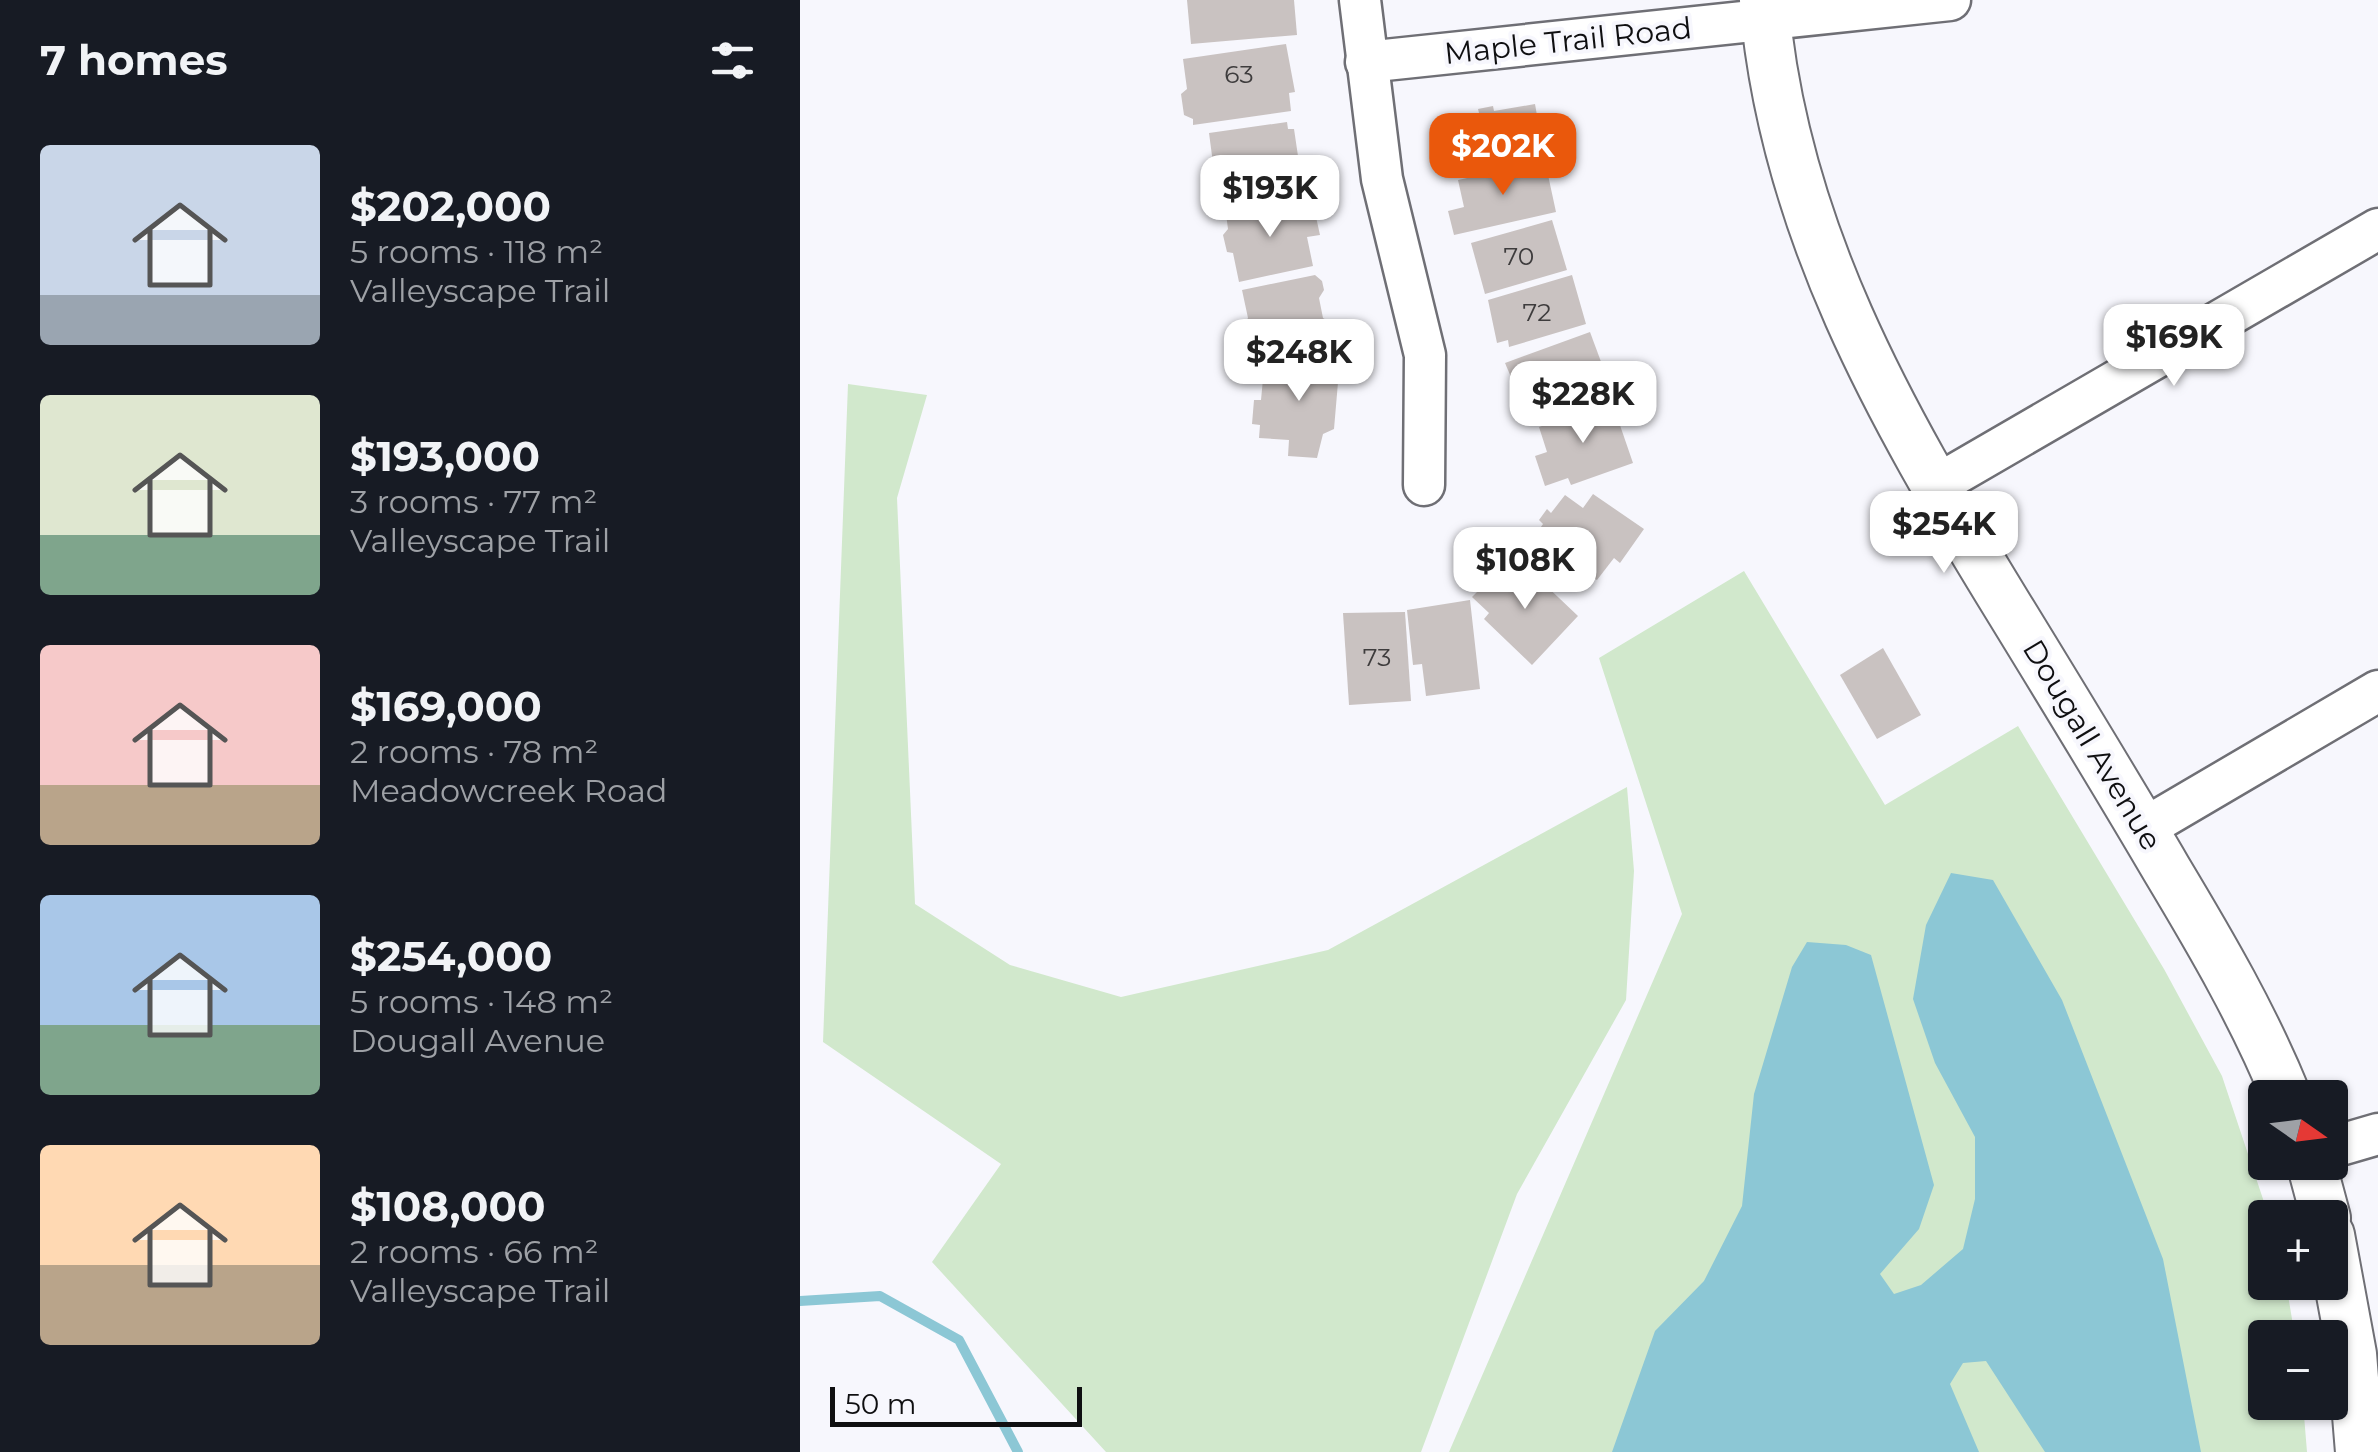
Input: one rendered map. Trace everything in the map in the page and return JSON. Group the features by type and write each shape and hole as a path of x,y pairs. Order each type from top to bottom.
{"street":[{"path":"1360,0 1382,179 1426,355 1424,485"},
{"name":"Maple Trail Road","path":"1366,62 1764,11 1950,0"},
{"name":"Dougall Avenue","path":"1764,11 1794,163 1814,231 1869,367 1935,486 2239,991 2279,1080"},
{"path":"1935,486 2378,229"},
{"path":"2143,829 2378,691"},
{"path":"2348,1143 2378,1134"},
{"path":"2342,1300 2352,1354 2360,1452"}],"green space":[{"path":"848,384 927,395 897,498 915,904 1010,965 1121,997 1328,950 1627,787 1634,871 1626,1000 1517,1194 1421,1452 1106,1452 932,1262 1001,1164 823,1042"},
{"path":"1744,571 1885,805 2018,726 2164,969 2222,1076 2248,1154 2248,1180 2257,1180 2263,1200 2248,1200 2248,1300 2289,1300 2292,1320 2248,1320 2248,1420 2304,1420 2307,1452 1449,1452 1682,914 1599,658"}],"water":[{"path":"1951,873 1993,880 2062,1000 2163,1259 2201,1452 2045,1452 1986,1361 1963,1363 1950,1384 1979,1452 1612,1452 1655,1331 1704,1281 1742,1206 1754,1094 1792,967 1807,942 1846,945 1871,955 1934,1185 1919,1229 1880,1274 1894,1294 1921,1285 1963,1249 1975,1199 1975,1137 1935,1063 1913,999 1926,925"}],"building":[{"path":"1187,0 1294,0 1297,35 1191,44"},
{"path":"1286,44 1295,92 1289,93 1291,111 1193,125 1193,119 1184,115 1181,94 1187,89 1183,59"},
{"path":"1535,104 1544,155 1457,171 1452,142 1444,144 1440,120 1479,113 1478,109 1493,106 1494,111"},
{"path":"1287,122 1288,129 1294,129 1298,156 1294,156 1294,163 1302,162 1306,189 1218,201 1209,133"},
{"path":"1545,161 1556,212 1454,235 1448,211 1464,207 1458,180"},
{"path":"1300,199 1305,219 1316,217 1320,235 1307,237 1313,266 1239,282 1233,253 1227,252 1223,235 1228,229 1226,214"},
{"path":"1552,220 1567,270 1485,294 1471,243"},
{"path":"1315,275 1324,290 1319,298 1323,318 1331,323 1333,335 1329,342 1257,358 1243,326 1248,318 1242,290"},
{"path":"1572,275 1586,324 1509,347 1508,340 1497,343 1488,300"},
{"path":"1590,332 1610,386 1528,417 1505,363"},
{"path":"1303,355 1340,359 1334,429 1323,434 1317,458 1288,456 1289,440 1259,438 1260,425 1252,424 1254,400 1261,400 1263,379 1269,380 1271,365 1280,366 1281,360 1302,362"},
{"path":"1612,402 1633,463 1571,485 1568,478 1545,486 1535,456 1547,452 1539,427"},
{"path":"1593,494 1644,529 1620,563 1614,558 1597,580 1593,578 1584,589 1524,552 1543,524 1539,520 1547,509 1551,513 1565,495 1583,508"},
{"path":"1521,562 1578,616 1532,665 1484,619 1489,613 1472,597 1498,576 1504,581"},
{"path":"1470,600 1480,689 1426,696 1422,664 1413,665 1407,610"},
{"path":"1405,612 1411,701 1349,705 1343,613"},
{"path":"1883,648 1921,715 1877,739 1840,675"}],"waterway":[{"path":"800,1301 880,1296 959,1340 1018,1452"}]}
